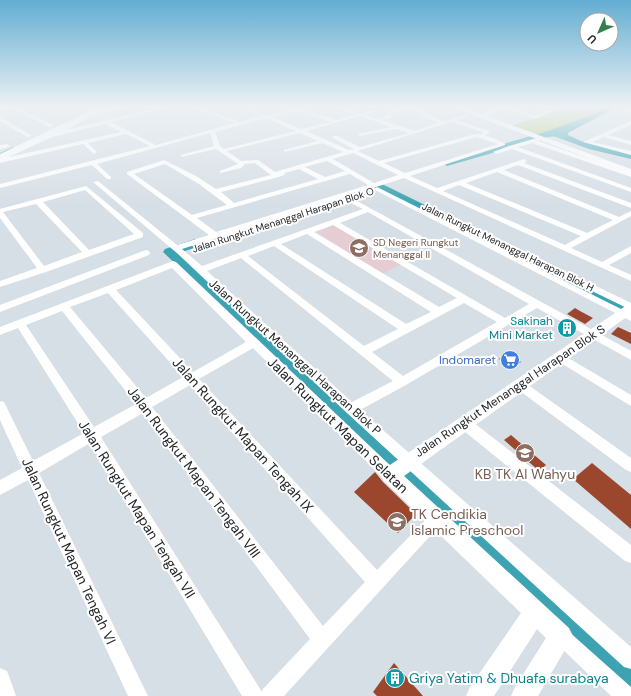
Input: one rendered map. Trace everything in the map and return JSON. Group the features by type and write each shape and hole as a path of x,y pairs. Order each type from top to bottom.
{"main road":[{"path":"2,147 20,139"},
{"path":"0,158 41,139"}],"street":[{"path":"49,139 58,148"},
{"path":"0,162 95,139"},
{"path":"142,139 154,146"},
{"path":"0,186 20,184 181,139"},
{"path":"216,139 220,149 242,164"},
{"path":"183,156 259,139"},
{"path":"320,139 354,150"},
{"path":"339,139 354,150"},
{"path":"217,191 301,168 327,158 392,139"},
{"path":"379,163 462,139"},
{"path":"490,139 631,190"},
{"path":"178,250 215,235 379,187 407,176 533,139"},
{"path":"536,139 631,172"},
{"path":"536,139 631,175"},
{"path":"592,139 586,142 631,154"},
{"path":"619,139 631,143"},
{"path":"286,151 323,141"},
{"path":"84,142 94,152"},
{"path":"379,187 407,176 507,146"},
{"path":"624,152 631,149"},
{"name":"Jalan Rungkut Menanggal Harapan Blok H","path":"354,150 407,176 631,278"},
{"path":"438,190 538,156"},
{"path":"327,158 379,187 629,312"},
{"path":"222,172 239,167 242,164 256,161 275,175"},
{"path":"93,163 109,178"},
{"path":"215,235 129,173 166,163 196,178 217,191 232,205"},
{"path":"518,163 631,206"},
{"path":"301,168 323,180"},
{"path":"498,170 618,219"},
{"path":"192,217 350,172"},
{"name":"Jalan Rungkut Menanggal Harapan Blok P","path":"96,182 178,250 351,409 400,467"},
{"path":"460,183 588,236"},
{"name":"Jalan Rungkut Menanggal Harapan Blok O","path":"178,250 348,198 379,187"},
{"path":"0,284 43,270 140,235 88,188 83,188 0,212 43,270"},
{"path":"348,198 631,356"},
{"path":"38,201 88,254"},
{"name":"Jalan Rungkut Menanggal Harapan Blok O","path":"200,270 368,210"},
{"path":"565,248 631,213"},
{"path":"334,223 504,322"},
{"path":"309,232 439,312"},
{"path":"276,244 406,329"},
{"path":"604,265 631,249"},
{"path":"0,309 146,253"},
{"path":"242,255 402,382"},
{"name":"Jalan Rungkut Mapan Selatan","path":"109,288 169,264 176,265 253,343 400,467 436,518 626,696"},
{"path":"0,331 109,288"},
{"name":"Jalan Rungkut Mapan Tengah IX","path":"109,288 377,582"},
{"path":"364,351 464,299"},
{"path":"351,409 402,382 536,304"},
{"name":"Jalan Rungkut Mapan Tengah VIII","path":"64,306 144,406 322,640"},
{"name":"Jalan Rungkut Menanggal Harapan Blok S","path":"400,467 592,334 629,312"},
{"name":"Jalan Rungkut Mapan Tengah VII","path":"20,323 92,435 253,696"},
{"path":"0,488 253,343"},
{"path":"560,357 631,401"},
{"path":"520,385 631,466"},
{"name":"Jalan Rungkut Mapan Tengah VI","path":"0,406 138,696"},
{"path":"464,423 631,555"},
{"path":"400,467 631,660"},
{"path":"270,696 436,518"},
{"path":"479,696 535,612"},
{"path":"524,696 561,636"},
{"path":"0,678 6,696"}],"shaded area":[{"name":"SD Negeri Rungkut Menanggal II","path":"337,224 403,264 381,274 317,232"}],"water":[{"path":"563,139 578,139 631,154 631,159 589,149"}],"building":[{"path":"575,308 593,318 585,324 567,314"},
{"name":"Sakinah Mini Market","path":"561,323 575,331 571,335 557,327"},
{"path":"618,327 631,333 631,344 611,334"},
{"name":"Indomaret","path":"508,353 521,362 512,368 499,359"},
{"name":"KB TK Al Wahyu","path":"511,435 546,465 539,471 504,440"},
{"path":"592,463 631,495 631,529 573,479"},
{"path":"375,472 383,482 416,514 398,533 354,492"},
{"name":"Griya Yatim & Dhuafa surabaya","path":"394,663 423,696 377,696 373,692"}],"waterway":[{"path":"447,163 529,139"},
{"path":"0,154 13,148"},
{"path":"378,185 631,312"},
{"path":"195,243 170,252 631,675"}],"place":[{"name":"SD Negeri Rungkut Menanggal II","path":"359,248"},
{"name":"Sakinah Mini Market","path":"567,328"},
{"name":"Indomaret","path":"510,360"},
{"name":"KB TK Al Wahyu","path":"525,453"},
{"name":"TK Cendikia Islamic Preschool","path":"397,522"},
{"name":"Griya Yatim & Dhuafa surabaya","path":"395,678"}]}
